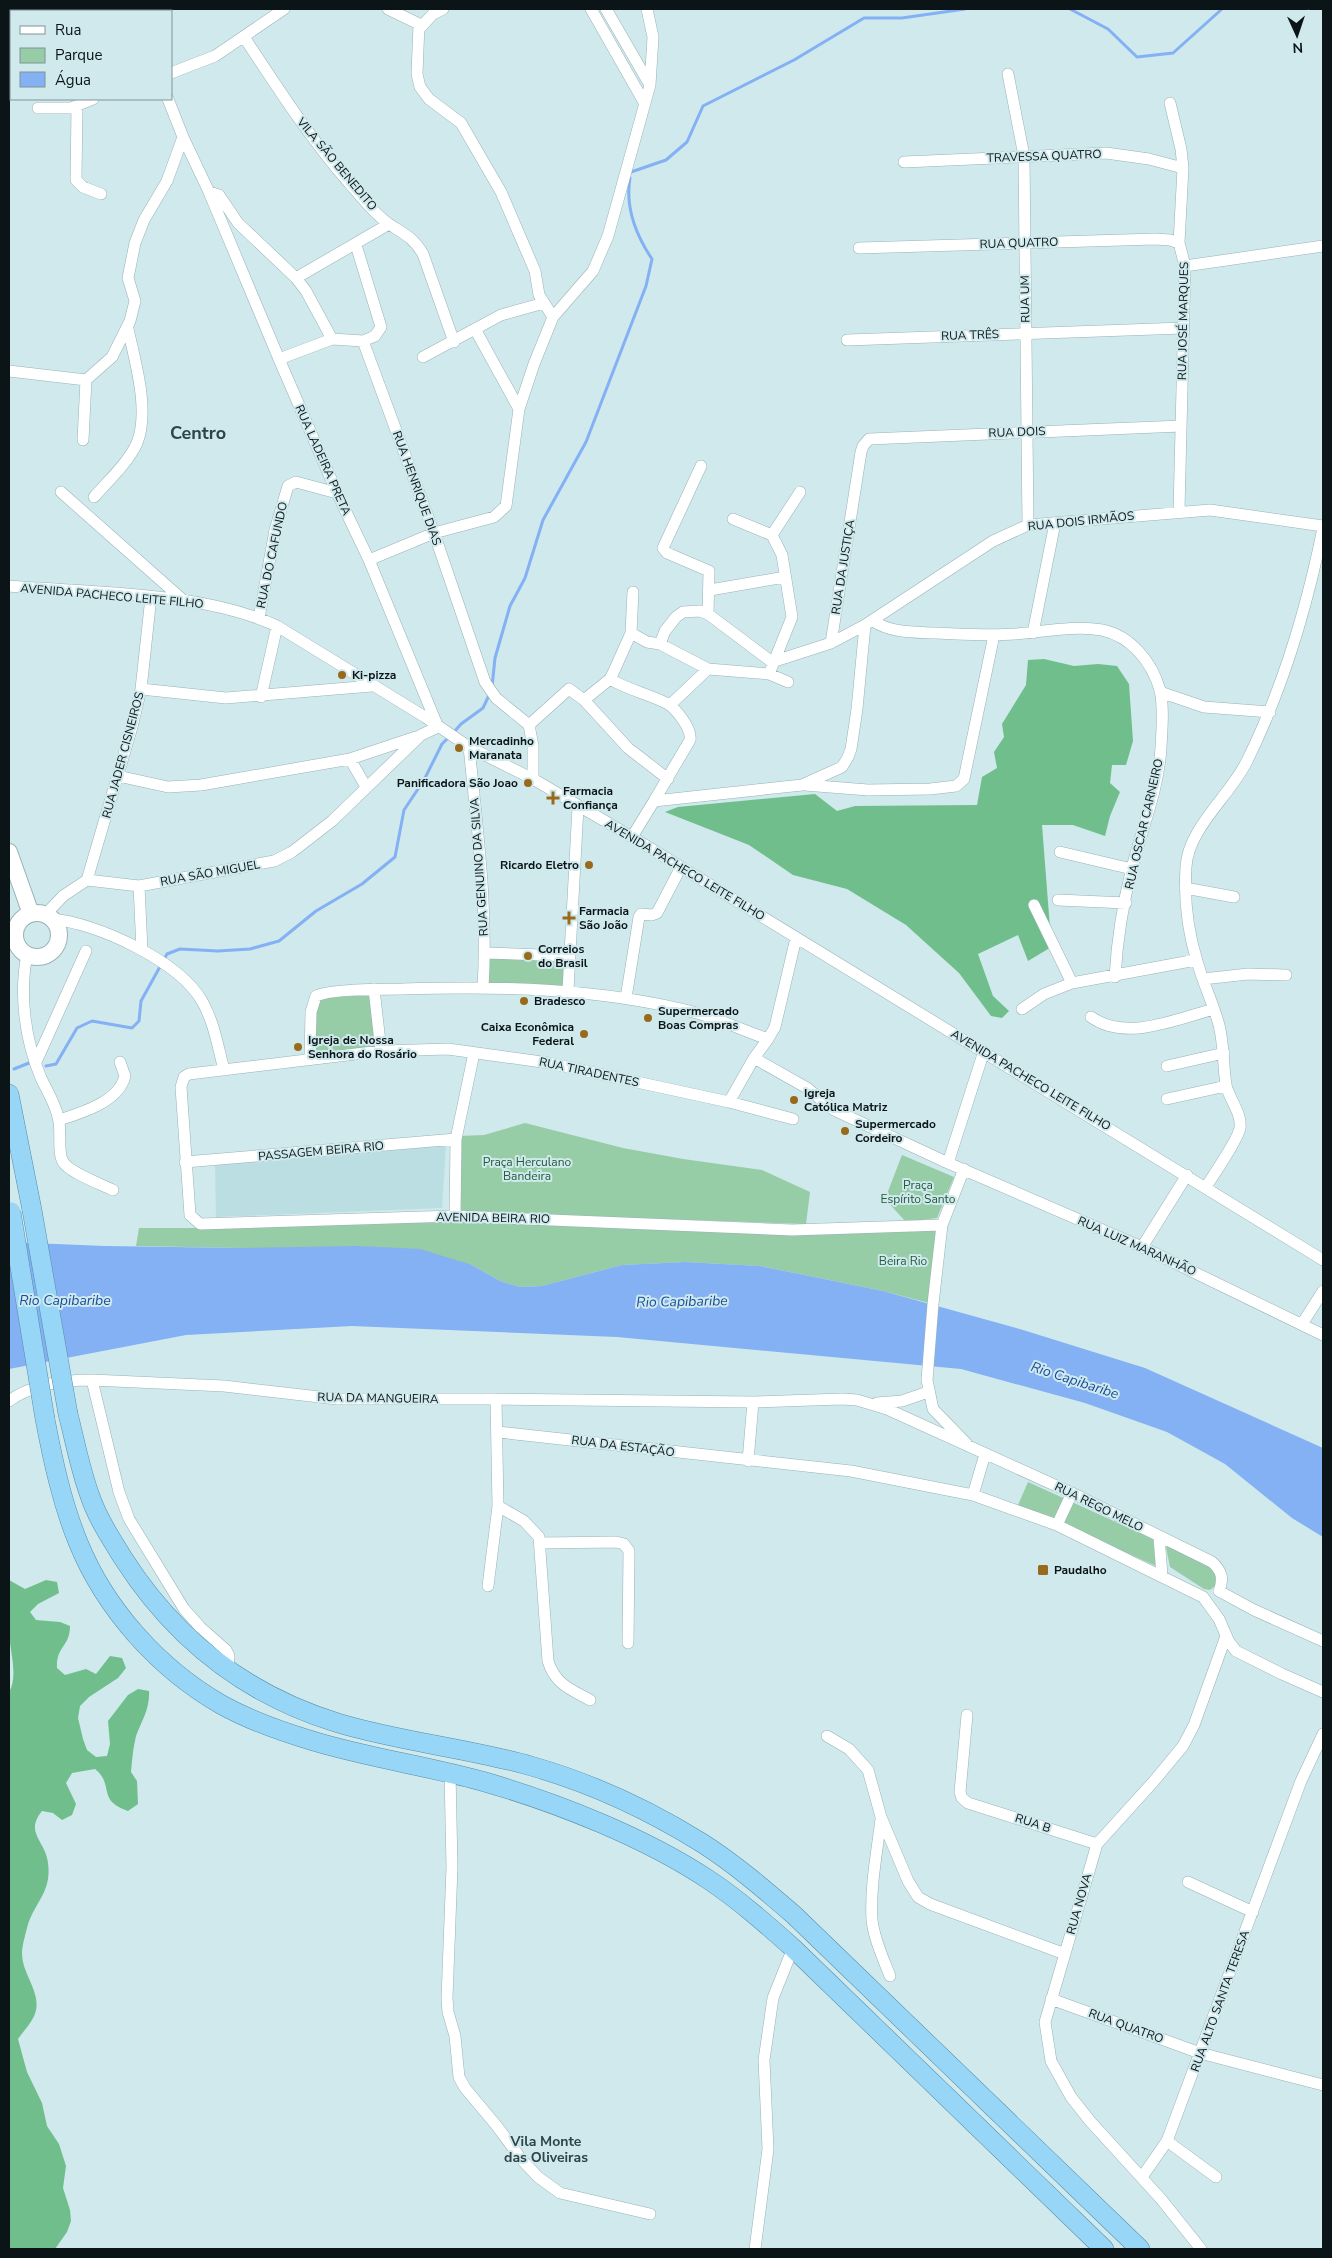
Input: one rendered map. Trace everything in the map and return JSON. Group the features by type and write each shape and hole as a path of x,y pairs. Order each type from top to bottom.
{"highway":[{"path":"9,1094 32,1210 68,1414 90,1498 113,1542 138,1581 158,1608 184,1635 228,1671 293,1706 338,1723 522,1764 574,1781 621,1799 702,1843 734,1865 794,1916 1140,2249"},
{"path":"10,1206 45,1419 65,1504 78,1544 103,1591 132,1631 159,1658 189,1683 222,1705 312,1741 450,1773 523,1794 575,1814 649,1847 709,1880 758,1917 793,1948 1104,2249"}],"main road":[{"path":"9,852 43,916 59,931 59,938 53,950 40,957 27,954 12,938 19,923 43,916"}],"street":[{"path":"172,73 215,56 284,9"},
{"path":"388,9 415,20 419,24 417,74 420,87 429,99 461,123 501,192 535,272 539,295 553,317"},
{"path":"420,28 434,14 444,9"},
{"path":"591,9 646,104"},
{"path":"606,9 650,85"},
{"path":"370,560 434,533 494,517 505,508 519,408 534,364 553,317 584,283 600,258 646,104 650,85 653,37 647,9"},
{"name":"VILA SÃO BENEDITO","path":"244,37 317,143 348,181 389,224 408,236 423,254 454,342"},
{"name":"RUA UM","path":"1008,74 1024,156 1028,525"},
{"path":"38,108 66,109 77,107 91,100"},
{"name":"RUA LADEIRA PRETA","path":"168,100 337,493 370,560 446,732"},
{"name":"RUA JOSÉ MARQUES","path":"1170,103 1181,149 1183,168 1179,243 1185,266 1179,511"},
{"path":"77,107 76,180 83,186 101,194"},
{"path":"83,440 86,380 112,357 128,328 135,306 135,297 128,278 135,243 144,220 167,181 183,137"},
{"name":"TRAVESSA QUATRO","path":"904,162 1024,156 1123,154 1183,168"},
{"name":"RUA LADEIRA PRETA","path":"209,192 219,195 230,213 244,229 296,278 315,304 332,339"},
{"path":"296,278 356,245 389,224"},
{"name":"RUA QUATRO","path":"859,248 1025,242 1155,240 1179,243"},
{"path":"279,359 332,339 363,341 375,336 381,327 356,245"},
{"path":"1185,266 1323,246"},
{"path":"424,357 454,342 501,314 544,303"},
{"path":"94,497 131,453 140,433 140,392 128,328"},
{"name":"RUA TRÊS","path":"847,340 1183,328"},
{"path":"475,329 519,408"},
{"name":"RUA HENRIQUE DIAS","path":"363,341 434,533 485,682 496,698 529,725"},
{"path":"9,371 86,380"},
{"name":"RUA DOIS","path":"861,452 867,440 876,438 1181,426"},
{"name":"RUA DA JUSTIÇA","path":"831,643 861,452"},
{"path":"701,466 663,546 664,551 667,553 709,571 708,614"},
{"name":"RUA DO CAFUNDO","path":"259,618 275,530 288,486 296,482 337,493"},
{"path":"62,492 183,600"},
{"path":"772,535 800,492"},
{"name":"RUA DOIS IRMÃOS","path":"869,623 993,541 1028,525 1179,511 1228,511 1323,527"},
{"path":"733,519 772,535 782,555 792,617 772,662 769,674"},
{"path":"1033,633 1055,522"},
{"path":"1206,1187 1240,1128 1239,1119 1226,1086 1224,1053 1214,1009 1196,960 1185,888 1186,864 1198,831 1232,789 1270,712 1311,584 1323,527"},
{"path":"710,590 785,577"},
{"name":"AVENIDA PACHECO LEITE FILHO","path":"9,586 183,600 259,618 277,626 469,747 533,779 632,837 1323,1260"},
{"path":"584,700 610,679 630,633 633,592"},
{"name":"RUA JADER CISNEIROS","path":"87,880 118,776 141,689 151,597"},
{"path":"660,644 676,616 691,610 708,614 772,662"},
{"path":"772,662 831,643 869,623"},
{"path":"802,785 842,767 848,757 869,623"},
{"name":"RUA OSCAR CARNEIRO","path":"869,623 898,630 994,635 1066,630 1101,630 1124,639 1143,658 1154,676 1160,692 1161,748 1158,770 1132,868 1117,948 1115,977"},
{"path":"261,697 277,626"},
{"path":"630,633 647,642 660,644 708,669 769,674 788,682"},
{"path":"654,801 802,785 868,790 930,790 948,788 960,783 966,774 994,635"},
{"path":"670,705 708,669"},
{"path":"610,679 624,687 670,705 686,726 691,737 668,779 632,837"},
{"path":"141,689 206,697 261,697 372,686"},
{"path":"533,779 533,746 529,725 569,689 584,700 628,748 668,779"},
{"path":"1160,692 1204,707 1270,712"},
{"name":"RUA SÃO MIGUEL","path":"87,880 139,886 274,861 308,840 421,735 446,732"},
{"path":"118,776 150,785 179,787 318,766 350,759 421,735"},
{"name":"RUA GENUINO DA SILVA","path":"469,747 484,912 486,953 483,988"},
{"path":"350,759 366,787"},
{"path":"568,990 578,806"},
{"path":"1060,852 1132,868"},
{"path":"626,998 639,917 641,914 652,915 657,913 681,867"},
{"path":"43,916 63,896 87,880"},
{"path":"139,886 142,950"},
{"path":"1185,888 1234,897"},
{"path":"1058,900 1126,903"},
{"path":"1034,905 1072,983"},
{"path":"43,916 82,924 142,950 170,967 201,1000 214,1029 224,1070"},
{"path":"729,1102 775,1026 796,938"},
{"path":"36,1062 86,951"},
{"path":"486,953 569,956"},
{"path":"27,954 23,980 24,1007 36,1062 59,1120 64,1163 74,1171 113,1190"},
{"path":"1022,1009 1044,994 1072,983 1115,977 1196,960"},
{"path":"1203,979 1248,974 1286,975"},
{"path":"310,1059 311,1012 316,996 374,990 483,988 568,990 626,998 698,1013 768,1039"},
{"path":"374,990 381,1051"},
{"path":"1091,1017 1110,1026 1142,1028 1214,1009"},
{"name":"RUA TIRADENTES","path":"186,1075 381,1051 448,1048 549,1063 729,1102 792,1119"},
{"path":"948,1163 984,1051"},
{"path":"455,1216 456,1139 474,1052"},
{"path":"1167,1066 1224,1053"},
{"name":"RUA LUIZ MARANHÃO","path":"754,1058 808,1088 834,1110 948,1163 1142,1247 1323,1335"},
{"path":"59,1120 91,1108 117,1091 122,1086 125,1076 120,1062"},
{"name":"AVENIDA BEIRA RIO","path":"186,1075 181,1087 185,1162 190,1214 200,1224 455,1216 792,1230 942,1225"},
{"path":"1167,1099 1226,1086"},
{"name":"PASSAGEM BEIRA RIO","path":"185,1162 456,1139"},
{"path":"964,1170 942,1225 933,1304 927,1386 933,1409 972,1449"},
{"path":"1142,1247 1187,1175"},
{"path":"1302,1324 1323,1291"},
{"name":"RUA DA MANGUEIRA","path":"9,1401 30,1388 74,1380 92,1380 164,1385 224,1386 337,1400 496,1399 753,1402 842,1399 870,1404"},
{"path":"92,1380 118,1492 129,1519 165,1581 184,1609 200,1627 226,1650 229,1656 228,1671"},
{"path":"870,1404 902,1401 927,1386"},
{"path":"488,1586 498,1506 495,1437 498,1432 496,1399"},
{"path":"748,1461 753,1402"},
{"name":"RUA REGO MELO","path":"870,1404 887,1409 1072,1493 1212,1562 1221,1572 1222,1580 1219,1591"},
{"name":"RUA DA ESTAÇÃO","path":"498,1432 851,1472 973,1495 1057,1525 1203,1596"},
{"path":"973,1495 985,1454"},
{"path":"1057,1525 1072,1493"},
{"path":"498,1506 532,1527 541,1542 548,1661 552,1674 562,1684 590,1700"},
{"path":"1159,1536 1162,1576"},
{"path":"541,1542 616,1542 624,1544 629,1551 628,1643"},
{"path":"1203,1596 1219,1591 1254,1610 1323,1641"},
{"path":"1203,1596 1219,1619 1226,1636 1236,1651 1323,1692"},
{"name":"RUA NOVA","path":"1142,2177 1090,2121 1059,2079 1051,2062 1045,2022 1097,1844 1183,1746 1194,1724 1226,1636"},
{"name":"RUA B","path":"967,1715 960,1792 962,1798 968,1802 1097,1844"},
{"name":"RUA ALTO SANTA TERESA","path":"1142,2177 1167,2141 1301,1781 1323,1734"},
{"path":"827,1736 849,1749 868,1770 881,1817 912,1889 921,1900 1065,1954"},
{"path":"450,1773 452,1875 447,1998 448,2012 455,2036 456,2065 459,2077 465,2088 522,2160 552,2189 575,2198 650,2214"},
{"path":"881,1817 874,1868 872,1921 879,1948 890,1976"},
{"path":"1188,1882 1253,1912"},
{"path":"755,2249 768,2149 764,2060 773,1998 793,1948"},
{"name":"RUA QUATRO","path":"1051,1998 1200,2053 1323,2085"},
{"path":"1167,2141 1216,2177"},
{"path":"1142,2177 1201,2249"}],"shaded area":[{"path":"446,1145 442,1208 216,1217 215,1164"}],"green space":[{"path":"1044,659 1074,666 1098,664 1117,666 1129,684 1133,741 1126,765 1112,765 1110,783 1120,792 1110,816 1105,836 1073,825 1042,825 1050,928 1048,949 1028,961 1018,935 978,954 993,996 1009,1011 1002,1018 991,1016 959,973 906,925 847,889 793,875 749,845 665,812 678,807 815,794 837,811 855,806 977,805 982,777 997,768 994,752 1004,737 1002,724 1026,685 1028,660"},
{"path":"486,953 569,956 568,990 483,988"},
{"path":"370,995 376,1038 368,1048 318,1055 313,1048 317,1001 322,998"},
{"name":"Praça Herculano Bandeira","path":"525,1123 623,1148 762,1170 810,1192 806,1224 460,1212 459,1136 484,1135"},
{"name":"Praça Espírito Santo","path":"902,1155 954,1177 937,1218 906,1222 885,1199"},
{"name":"Beira Rio","path":"455,1216 823,1229 942,1225 933,1304 883,1291 760,1266 685,1262 622,1265 542,1286 520,1287 500,1281 472,1265 242,1248 136,1246 139,1228 205,1228"},
{"path":"1028,1482 1153,1539 1156,1566 1018,1505"},
{"path":"1171,1545 1214,1564 1216,1573 1215,1586 1210,1590 1204,1589 1170,1567 1166,1547"},
{"path":"9,1580 25,1589 46,1580 57,1582 59,1593 38,1604 30,1612 36,1620 60,1622 70,1626 68,1638 57,1661 57,1668 65,1675 86,1669 96,1674 110,1656 122,1658 126,1668 118,1678 89,1697 80,1706 78,1718 87,1750 96,1757 107,1756 110,1744 108,1721 128,1695 138,1689 149,1691 147,1709 136,1736 133,1750 131,1772 137,1781 138,1804 128,1811 118,1807 112,1802 101,1775 95,1769 72,1773 66,1783 76,1804 72,1815 62,1820 53,1813 42,1811 35,1825 37,1837 46,1855 49,1873 45,1890 30,1919 22,1951 25,1968 36,1996 36,2010 31,2022 18,2039 27,2072 42,2103 47,2126 59,2144 66,2166 63,2188 70,2210 71,2221 67,2232 55,2249 9,2249 9,1692 12,1686 13,1670 9,1637"}],"water":[{"name":"Rio Capibaribe","path":"9,1242 104,1246 242,1248 357,1246 420,1249 472,1265 500,1281 520,1287 542,1286 622,1265 685,1262 760,1266 883,1291 1023,1330 1145,1368 1323,1448 1323,1537 1292,1518 1225,1464 1167,1432 1085,1403 961,1369 617,1337 352,1326 186,1335 9,1369"}],"waterway":[{"path":"631,172 666,160 687,142 703,106 794,60 864,18 902,18 965,9"},
{"path":"1070,9 1108,29 1137,57 1173,53 1222,9"},
{"path":"492,687 495,658 510,606 525,578 543,520 586,442 646,286 652,259 641,240 633,220 629,200 630,178"},
{"path":"453,733 461,724 483,708 490,693"},
{"path":"46,1066 56,1064 77,1028 92,1021 132,1028 139,1021 141,1001 167,954 180,949 218,951 250,949 279,941 316,911 362,884 395,857 404,810 424,780 442,744 449,737"},
{"path":"14,1069 29,1063"}],"place":[{"name":"Ki-pizza","path":"342,675"},
{"name":"Mercadinho Maranata","path":"459,748"},
{"name":"Panificadora São Joao","path":"528,783"},
{"name":"Farmacia Confiança","path":"553,798"},
{"name":"Ricardo Eletro","path":"589,865"},
{"name":"Farmacia São João","path":"569,918"},
{"name":"Correios do Brasil","path":"528,956"},
{"name":"Bradesco","path":"524,1001"},
{"name":"Supermercado Boas Compras","path":"648,1018"},
{"name":"Caixa Econômica Federal","path":"584,1034"},
{"name":"Igreja de Nossa Senhora do Rosário","path":"298,1047"},
{"name":"Igreja Católica Matriz","path":"794,1100"},
{"name":"Supermercado Cordeiro","path":"845,1131"},
{"name":"Paudalho","path":"1043,1570"}],"district":[{"name":"Centro","path":"198,433"},
{"name":"Vila Monte das Oliveiras","path":"546,2150"}]}
